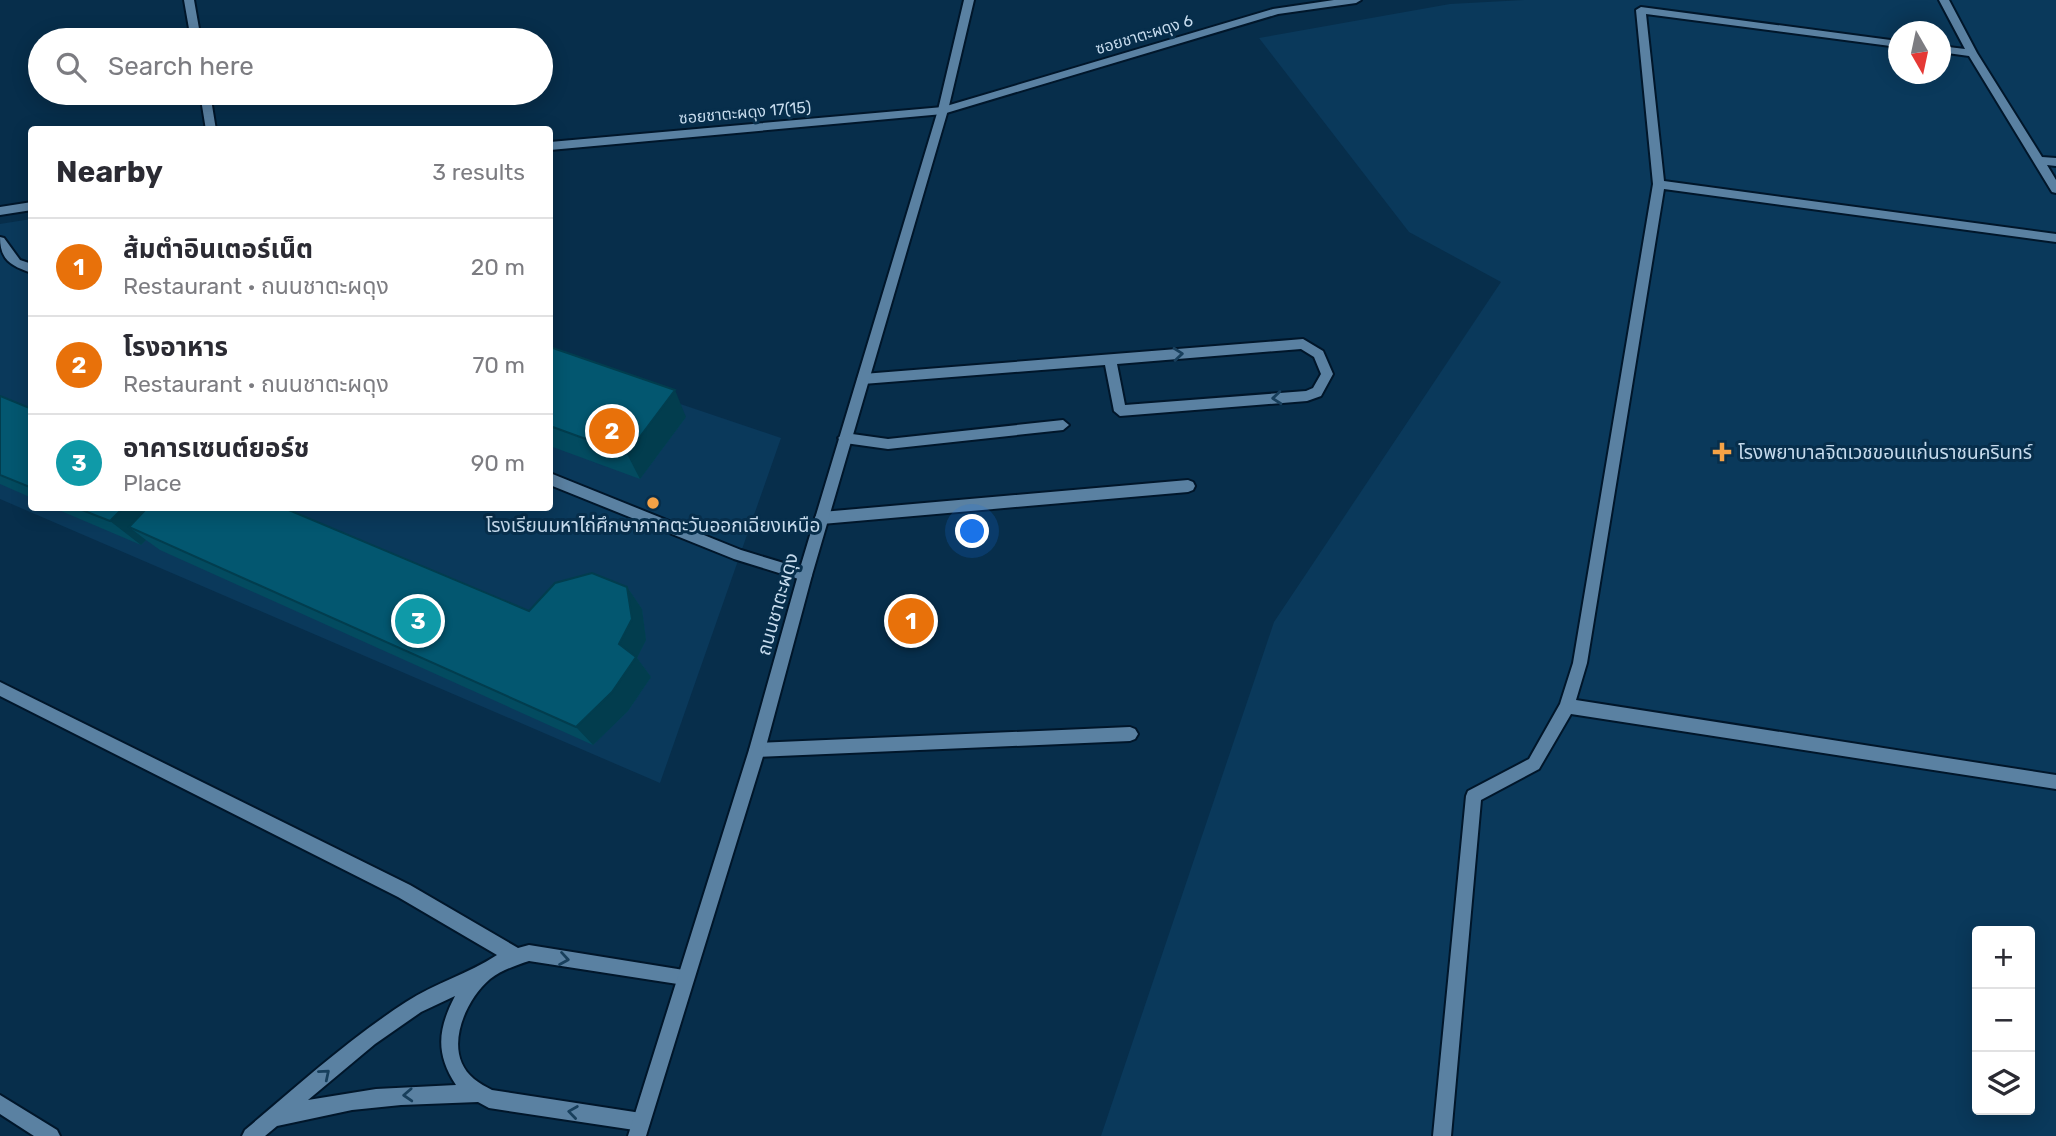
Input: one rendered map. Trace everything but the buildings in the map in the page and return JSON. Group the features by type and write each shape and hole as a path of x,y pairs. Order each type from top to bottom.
{"street":[{"path":"189,0 194,28"},
{"name":"ถนนชาตะผดุง","path":"639,1129 684,977 757,750 805,575 943,110 969,0"},
{"name":"ซอยชาตะผดุง 6","path":"943,110 1278,11 1356,0"},
{"path":"1944,0 1972,53 2056,189"},
{"path":"1442,1136 1474,796 1534,764 1567,706 1580,663 1659,184 1641,9 1888,43"},
{"path":"1951,50 1972,53"},
{"path":"207,105 210,126"},
{"name":"ซอยชาตะผดุง 17(15)","path":"553,146 943,110"},
{"path":"2038,160 2056,162"},
{"path":"1659,184 2056,237"},
{"path":"0,211 28,207"},
{"path":"0,241 16,263 28,268"},
{"path":"863,379 1110,359 1303,344 1319,355 1327,374 1317,392 1307,396 1120,411 1110,359"},
{"path":"845,438 888,444 1063,425"},
{"path":"553,480 739,555 805,575"},
{"path":"822,518 1188,486"},
{"path":"0,690 404,891 514,955"},
{"path":"1567,706 2056,782"},
{"path":"757,750 1130,734"},
{"path":"251,1136 369,1038 415,1006 481,976 514,955 529,953 684,977"},
{"path":"481,976 456,1010 449,1046 458,1076 477,1094 489,1099 639,1129"},
{"path":"273,1118 325,1103 383,1096 477,1094"},
{"path":"0,1104 51,1136"}],"shaded area":[{"name":"โรงพยาบาลจิตเวชขอนแก่นราชนครินทร์","path":"1524,0 2056,0 2056,1136 1101,1136 1274,622 1501,282 1409,232 1259,38 1450,4"},
{"name":"โรงเรียนมหาไถ่ศึกษาภาคตะวันออกเฉียงเหนือ","path":"28,219 28,511 553,511 553,361 781,438 660,783 0,499 0,224"}],"place":[{"name":"โรงอาหาร","path":"612,431"},
{"name":"โรงพยาบาลจิตเวชขอนแก่นราชนครินทร์","path":"1722,452"},
{"name":"โรงเรียนมหาไถ่ศึกษาภาคตะวันออกเฉียงเหนือ","path":"653,503"},
{"name":"อาคารเซนต์ยอร์ช","path":"418,621"},
{"name":"ส้มตำอินเตอร์เน็ต","path":"911,621"}]}
